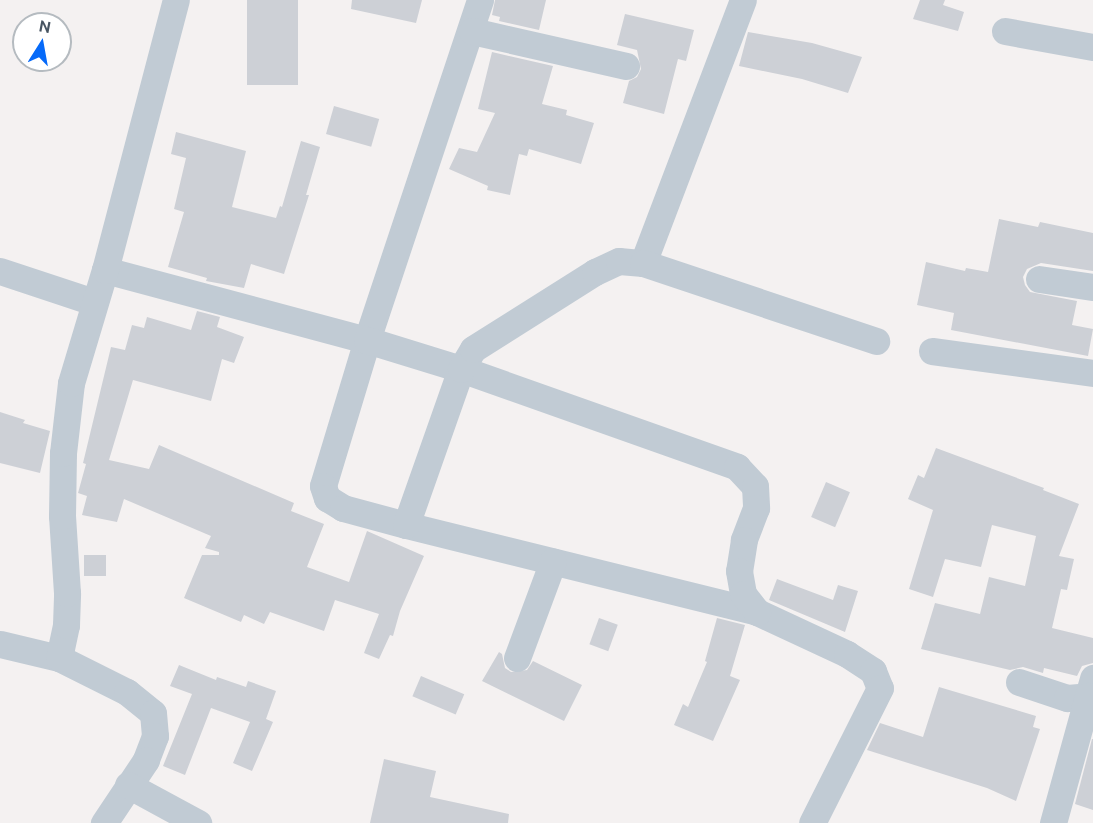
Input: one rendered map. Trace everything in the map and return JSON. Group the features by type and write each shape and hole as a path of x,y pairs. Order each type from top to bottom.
{"street":[{"path":"59,658 66,625 67,592 62,516 63,453 71,383 105,270 176,0"},
{"path":"480,0 472,31 368,340 322,486 327,498 343,508 757,612 847,654 873,671 880,688 812,823"},
{"path":"643,263 743,0"},
{"path":"472,31 626,66"},
{"path":"1005,31 1093,47"},
{"path":"406,525 461,369 473,349 595,272 619,261 643,263 876,341"},
{"path":"105,270 368,340 461,369 737,467 755,486 756,508 744,540 739,571 743,594 757,612"},
{"path":"0,271 94,302"},
{"path":"1039,279 1093,287"},
{"path":"932,351 1093,373"},
{"path":"517,658 554,561"},
{"path":"0,644 59,658 127,692 153,713 155,736 146,760 104,823"},
{"path":"1018,682 1068,698 1091,687"},
{"path":"1053,823 1091,687"},
{"path":"129,785 198,823"}],"building":[{"path":"247,0 298,0 298,85 247,85"},
{"path":"352,0 422,0 416,23 351,9"},
{"path":"495,0 546,0 539,30 499,21 500,17 492,15"},
{"path":"920,0 945,0 943,5 964,12 958,31 913,19"},
{"path":"625,14 694,30 686,61 678,59 664,114 623,103 629,81 637,77 641,69 637,50 617,45"},
{"path":"748,32 812,43 862,57 848,93 802,79 739,66"},
{"path":"492,52 553,66 542,104 567,110 566,115 594,123 581,164 529,149 527,156 519,154 510,195 487,190 488,186 449,169 459,148 477,152 495,113 478,109"},
{"path":"334,106 379,119 371,147 326,134"},
{"path":"176,132 246,151 232,207 276,218 280,206 282,207 301,141 320,147 306,195 309,195 284,274 251,264 244,288 206,281 207,278 168,267 184,212 174,209 186,158 171,154"},
{"path":"999,219 1038,227 1040,222 1093,233 1093,271 1041,263 1027,269 1023,277 1030,292 1077,301 1072,325 1093,329 1088,356 951,330 954,313 917,305 926,262 965,271 966,268 988,272"},
{"path":"197,311 220,317 217,327 244,337 234,363 222,359 211,401 133,380 109,460 149,469 159,445 294,503 291,511 324,524 307,567 349,582 367,531 424,556 400,611 393,636 390,635 379,659 364,653 379,614 335,600 324,631 270,612 264,624 244,615 241,622 184,598 202,555 219,555 219,552 205,548 211,536 124,499 117,522 82,515 87,496 78,493 86,464 83,463 111,347 125,350 132,325 144,328 147,317 191,330"},
{"path":"0,412 25,420 23,423 50,431 40,473 0,463"},
{"path":"936,448 1044,488 1043,490 1079,504 1059,556 1074,559 1067,590 1061,589 1052,628 1093,638 1093,663 1082,666 1077,676 1044,668 1043,673 1023,667 1010,670 921,649 935,603 980,614 989,577 1025,586 1036,536 992,525 981,567 945,559 933,597 909,589 933,510 908,499 918,475 924,478"},
{"path":"826,482 850,492 835,527 811,517"},
{"path":"84,555 106,555 106,576 84,576"},
{"path":"777,579 833,600 838,585 858,591 845,632 769,600"},
{"path":"599,618 618,625 608,651 589,644"},
{"path":"717,618 745,625 730,676 740,680 713,741 674,725 683,704 688,707 707,662 705,661"},
{"path":"499,652 502,654 505,668 511,672 527,670 533,661 582,685 564,721 482,681"},
{"path":"179,665 216,680 217,677 246,687 248,681 276,691 266,719 273,722 252,771 233,763 250,722 211,708 185,775 163,766 192,694 170,686"},
{"path":"421,676 464,694 456,715 412,696"},
{"path":"939,687 1036,716 1033,727 1040,729 1016,801 987,788 867,750 880,723 923,737"},
{"path":"1093,739 1093,810 1075,804"},
{"path":"384,759 436,771 430,797 509,814 508,823 370,823"}]}
